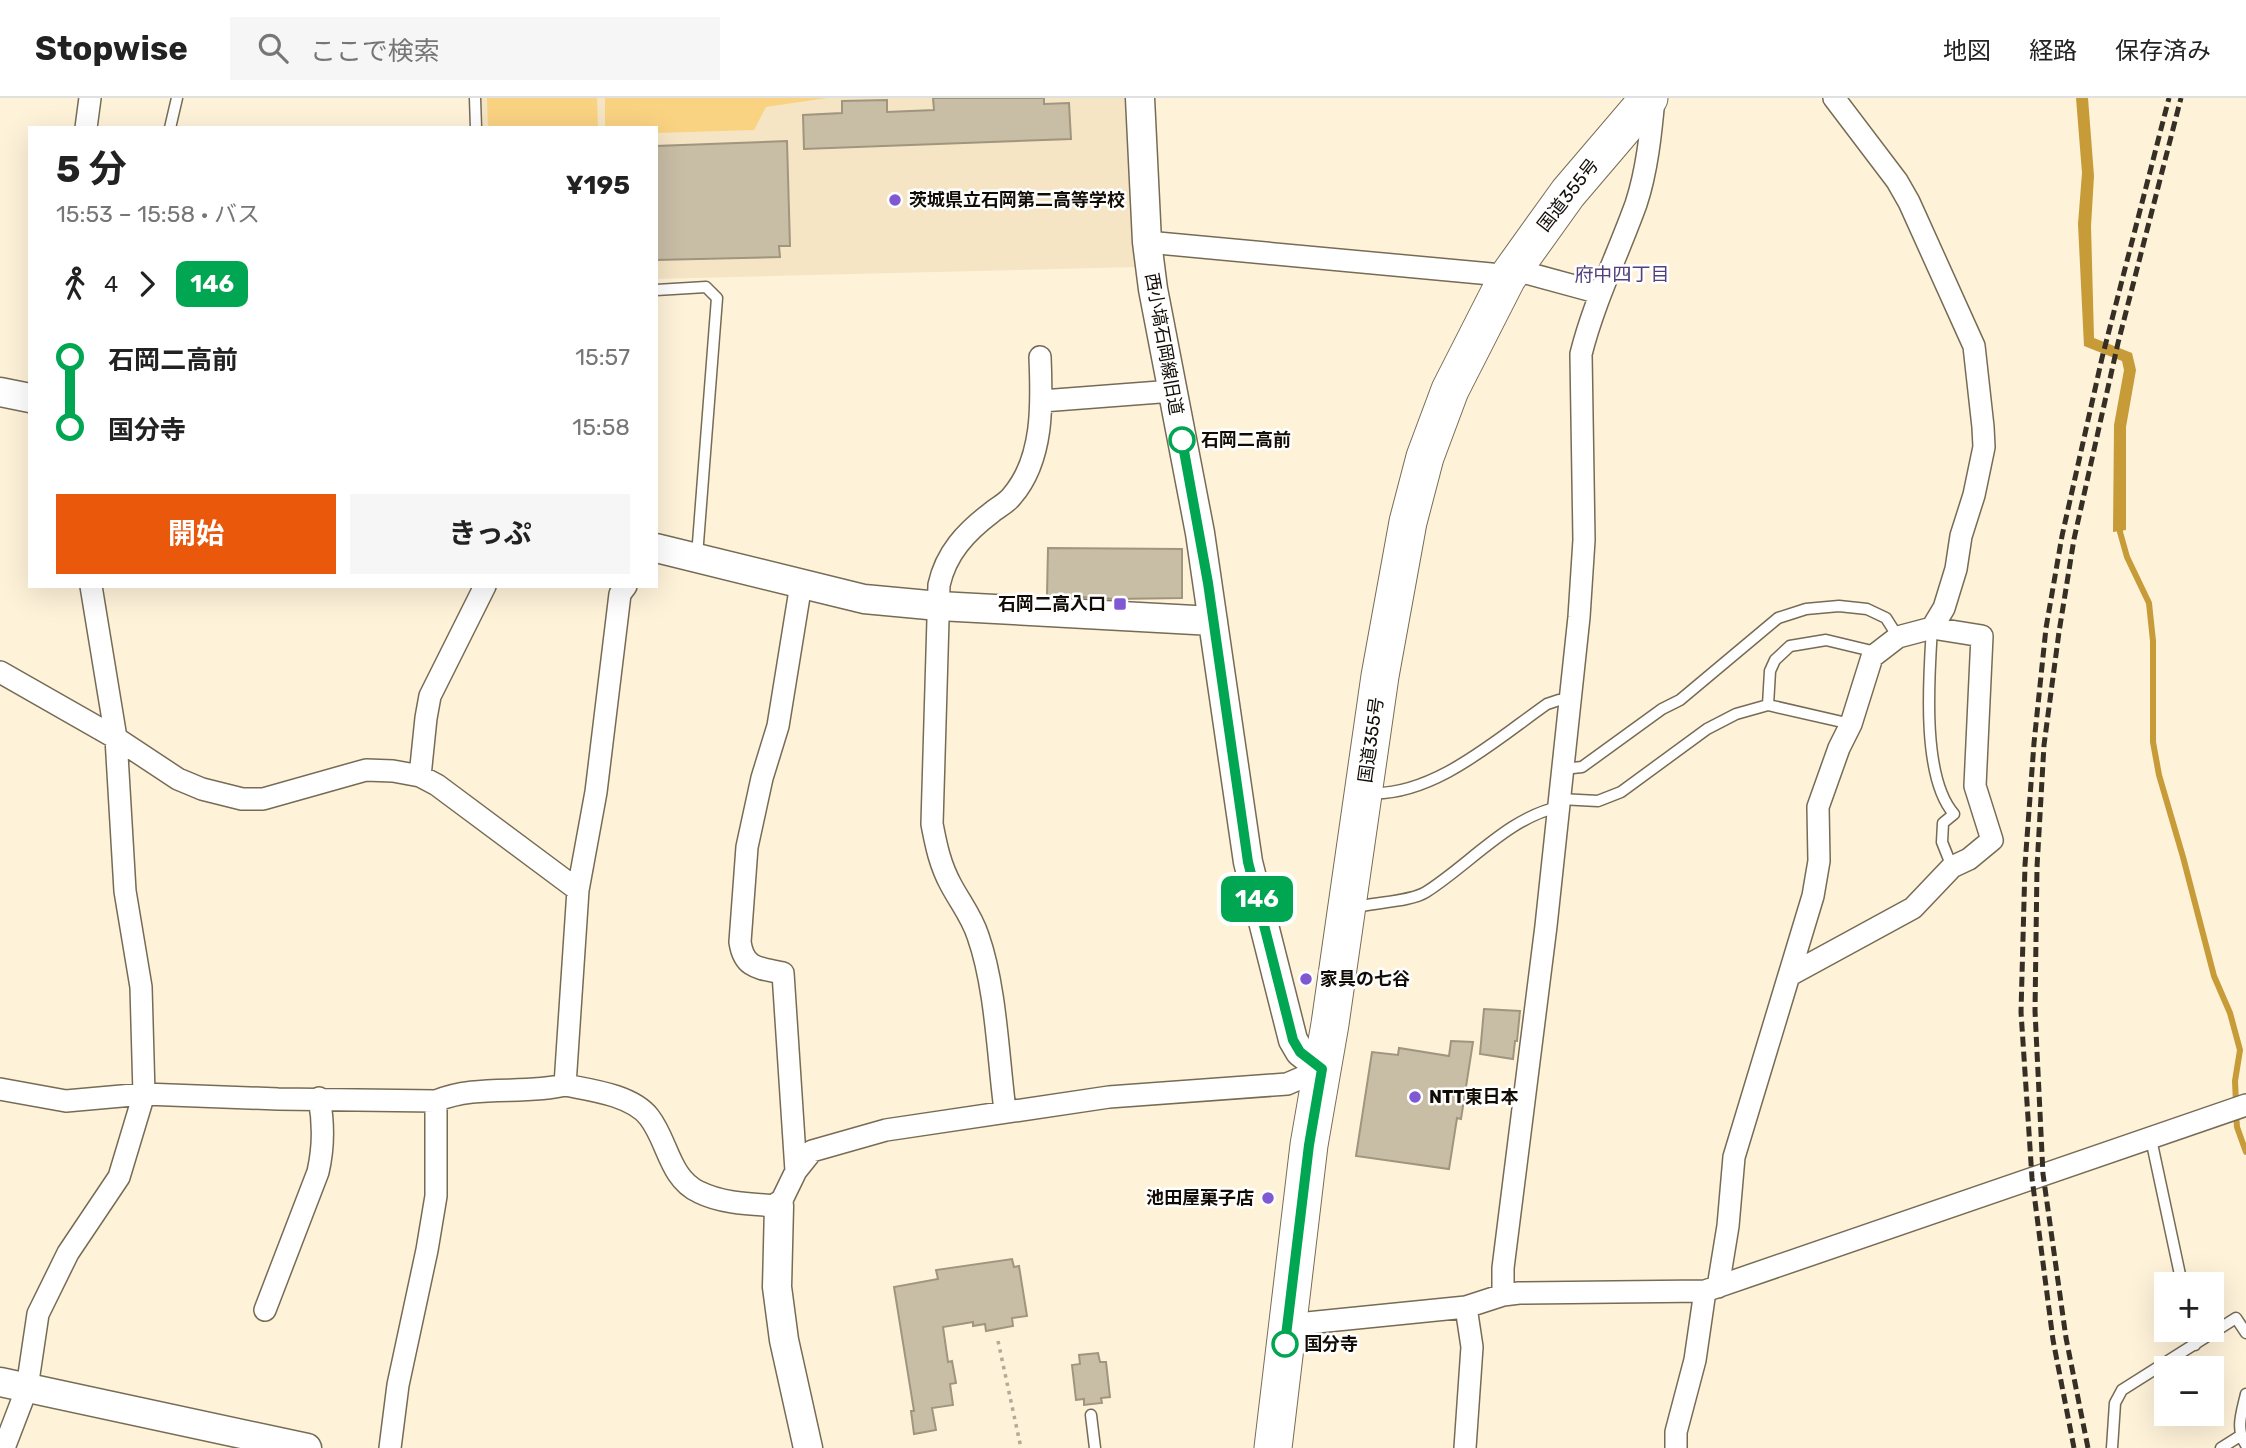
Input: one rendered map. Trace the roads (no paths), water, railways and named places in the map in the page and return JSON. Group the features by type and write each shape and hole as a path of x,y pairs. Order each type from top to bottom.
{"highway":[{"name":"国道355号","path":"1273,1448 1309,1145 1396,584 1408,522 1425,457 1450,390 1509,274 1568,193 1651,98"}],"street":[{"path":"86,126 90,98"},
{"name":"西小塙石岡線旧道","path":"1140,98 1147,242 1153,289 1200,533 1248,862 1293,1040 1300,1052 1322,1069"},
{"path":"1503,1295 1503,1268 1571,700 1584,540 1581,354 1600,293 1637,200 1651,127 1651,98"},
{"path":"1834,98 1897,181 1909,202 1974,346 1984,447 1961,536 1956,569 1944,608 1932,628"},
{"path":"1147,242 1509,274 1600,293"},
{"path":"1005,1110 987,966 965,905 951,885 937,853 932,824 939,584 949,556 960,540 1011,498 1024,480 1034,450 1042,401 1040,357"},
{"path":"1042,401 1172,391"},
{"path":"0,392 28,398"},
{"path":"658,548 864,599 939,606 1213,621"},
{"path":"796,1171 783,973 752,966 742,957 740,942 747,847 762,778 778,726 801,584"},
{"path":"4,1448 13,1385 38,1314 68,1253 119,1177 144,1094 141,988 125,891 116,738 91,588"},
{"path":"420,776 430,696 484,588"},
{"path":"565,1085 578,890 596,792 620,594 624,588"},
{"path":"1676,1448 1676,1432 1728,1227 1734,1157 1815,885 1819,861 1818,807 1839,748 1851,724 1872,657 1898,637 1932,628 1982,636 1975,786 1992,840 1969,859 1952,867 1913,908 1790,975"},
{"path":"0,672 116,738 178,779 202,789 242,799 263,799 366,770 420,776 437,785 578,890"},
{"path":"808,1448 784,1340 778,1287 779,1206 796,1171 812,1151 886,1130 1005,1110 1109,1097 1287,1084 1322,1069"},
{"path":"0,1089 66,1101 144,1094 436,1101 460,1093 535,1090 565,1085 604,1092 632,1104 649,1116 681,1178 699,1192 733,1202 779,1206"},
{"path":"265,1310 318,1172 323,1149 323,1120 319,1098"},
{"path":"390,1448 398,1385 436,1196 436,1101"},
{"path":"1287,1325 1466,1307 1503,1295 1711,1289 2246,1105"},
{"path":"1465,1448 1472,1347 1466,1307"},
{"path":"13,1385 307,1448"}],"lane":[{"path":"170,126 177,98"},
{"path":"475,98 476,126"},
{"path":"658,290 706,287 717,298 697,558"},
{"path":"1563,769 1583,767 1662,709 1680,700 1778,618 1806,609 1839,606 1867,609 1886,618 1898,637"},
{"path":"1932,628 1928,693 1937,780 1944,802 1954,814 1943,823 1942,842 1952,867"},
{"path":"1768,705 1770,671 1775,660 1790,646 1826,640 1877,653"},
{"path":"1363,793 1398,792 1437,779 1547,704 1559,699 1571,700"},
{"path":"1362,906 1426,892 1541,810 1560,803 1598,801 1621,792 1707,729 1736,715 1768,705 1851,724"},
{"path":"2151,1139 2179,1272"},
{"path":"2112,1448 2115,1403 2122,1390 2236,1318 2246,1333"},
{"path":"2221,1448 2243,1440 2239,1427 2246,1394"},
{"path":"1091,1415 1096,1448"}],"waterway":[{"path":"2120,524 2127,557 2149,603 2153,641 2153,742 2159,775 2214,976 2230,1013 2240,1050 2235,1081 2236,1103"},
{"path":"2236,1114 2237,1127 2246,1152"}],"railway":[{"path":"2074,1448 2053,1340 2032,1178 2021,1012 2025,865 2046,628 2062,536 2102,358 2169,98"},
{"path":"2088,1448 2066,1338 2043,1174 2035,1011 2037,867 2044,745 2074,539 2118,343 2181,98"}],"place":[{"name":"茨城県立石岡第二高等学校","path":"895,200"},
{"name":"石岡二高前","path":"1182,440"},
{"name":"石岡二高入口","path":"1120,604"},
{"name":"家具の七谷","path":"1306,979"},
{"name":"NTT東日本","path":"1415,1097"},
{"name":"池田屋菓子店","path":"1268,1198"},
{"name":"国分寺","path":"1285,1344"}],"district":[{"name":"府中四丁目","path":"1622,274"}]}
